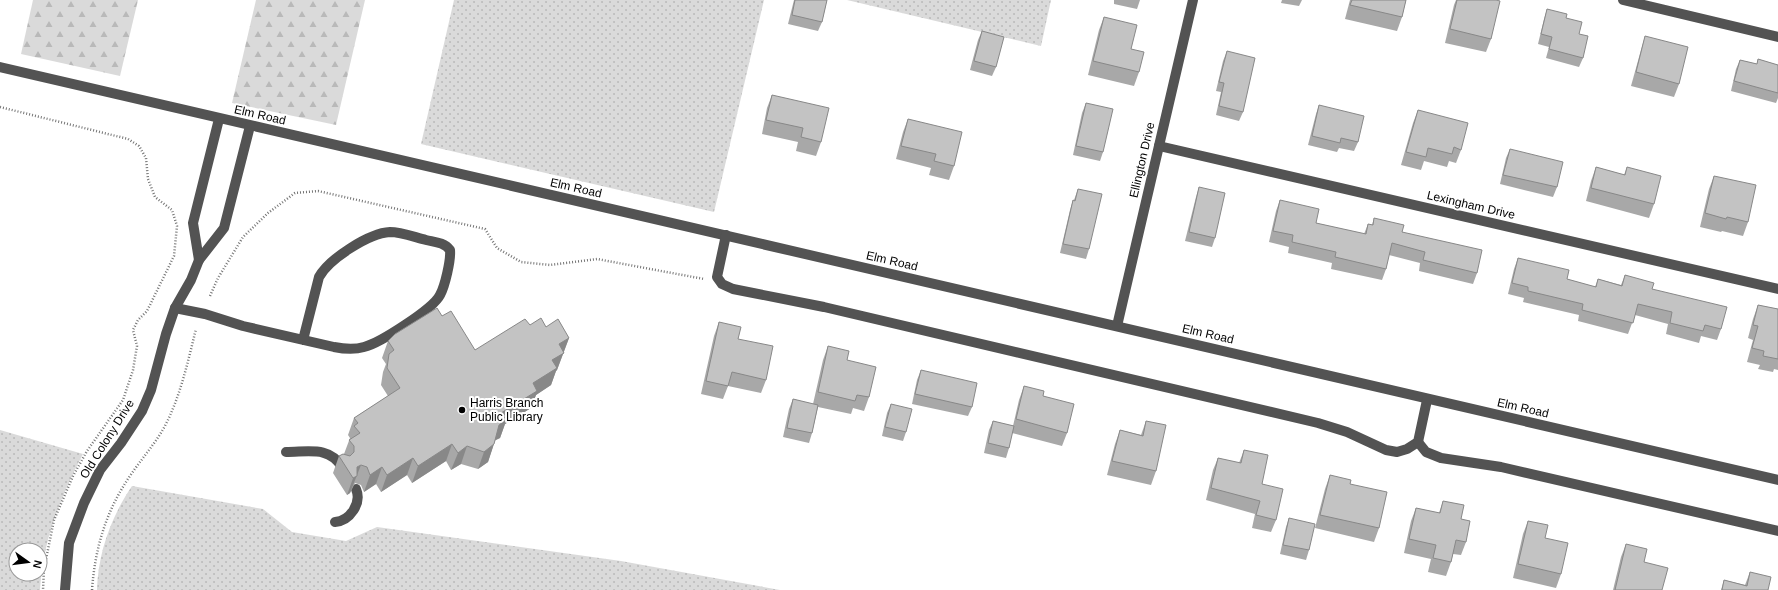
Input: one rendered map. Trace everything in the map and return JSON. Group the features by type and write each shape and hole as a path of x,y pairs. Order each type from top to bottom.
{"street":[{"name":"Ellington Drive","path":"1117,326 1193,0"},
{"path":"1623,0 1778,37"},
{"name":"Elm Road","path":"0,67 1117,326 1428,400 1778,480"},
{"path":"199,260 193,223 219,119"},
{"name":"Old Colony Drive","path":"65,590 69,543 84,503 100,470 121,443 142,411 151,390 166,334 175,308 191,280 199,260 224,228 250,126"},
{"name":"Lexingham Drive","path":"1158,146 1778,289"},
{"path":"175,308 303,340 345,349 360,348 376,343 437,300 441,294 451,255 450,250 444,244 397,233 382,233 365,239 324,269 320,277 303,340"},
{"path":"726,235 717,277 722,284 733,289 824,307 1318,423 1347,432 1386,450 1397,452 1407,449 1418,442 1428,400"},
{"path":"1418,442 1426,452 1441,458 1501,467 1778,531"},
{"path":"286,452 327,453 335,458 342,467"},
{"path":"335,522 344,519 356,507 358,496 356,489"}],"path":[{"path":"0,107 128,139 139,146 146,158 148,179 155,197 172,210 177,226 174,256 147,311 138,320 133,330 137,346 134,370 123,400 87,451 72,476 54,520 44,569 43,590"},
{"path":"92,590 94,562 102,531 114,502 130,476 152,448 166,424 177,400 196,329"}],"green space":[{"path":"33,0 138,0 120,76 21,54"},
{"path":"256,0 365,0 336,125 232,103"},
{"path":"454,0 764,0 714,212 421,144"},
{"path":"847,0 1051,0 1041,46"},
{"path":"0,430 83,454 60,503 48,542 8,542 8,582 41,582 40,590 0,590"},
{"path":"132,486 263,509 292,532 346,541 377,527 621,561 780,590 97,590 100,562 107,536 118,510"}],"building":[{"path":"795,0 827,0 822,22 792,15"},
{"path":"1352,0 1406,0 1402,17 1350,5"},
{"path":"1457,0 1500,1 1491,39 1450,29"},
{"path":"1547,9 1567,14 1566,18 1582,22 1579,34 1588,36 1583,58 1549,49 1552,37 1541,34"},
{"path":"1104,17 1137,25 1131,49 1144,52 1139,72 1093,61"},
{"path":"982,31 1004,37 996,67 974,61"},
{"path":"1645,36 1688,47 1679,84 1636,72"},
{"path":"1227,51 1255,58 1243,112 1219,106 1224,83 1219,82"},
{"path":"1758,59 1778,65 1778,93 1734,81 1740,60 1757,64"},
{"path":"772,95 829,108 821,142 801,137 803,128 766,120"},
{"path":"1086,103 1113,109 1103,152 1076,146"},
{"path":"1319,105 1364,116 1358,142 1341,138 1340,143 1312,136"},
{"path":"1418,110 1468,123 1461,150 1454,147 1452,154 1428,148 1426,157 1406,152"},
{"path":"908,119 962,132 954,166 934,161 936,154 901,146"},
{"path":"1510,149 1563,162 1557,187 1503,175"},
{"path":"1596,167 1625,175 1627,167 1661,176 1654,204 1591,188"},
{"path":"1714,176 1756,185 1748,222 1727,217 1726,219 1705,213"},
{"path":"1199,187 1225,193 1215,238 1189,232"},
{"path":"1078,189 1102,194 1089,249 1063,244 1073,200 1075,201"},
{"path":"1280,200 1319,209 1316,223 1366,234 1368,224 1373,225 1374,218 1404,225 1402,232 1482,250 1477,273 1423,260 1425,252 1392,243 1386,269 1335,257 1336,252 1292,242 1293,235 1273,231"},
{"path":"1518,258 1569,270 1567,279 1596,287 1598,279 1622,286 1625,275 1654,283 1652,289 1727,307 1721,329 1705,325 1703,331 1670,323 1672,312 1638,304 1633,323 1582,310 1583,304 1528,291 1528,287 1512,283"},
{"path":"1758,305 1778,309 1778,359 1763,356 1764,351 1752,348 1758,326 1753,325"},
{"name":"Harris Branch Public Library","path":"437,308 442,316 451,311 475,350 525,319 530,325 541,318 546,327 558,319 569,338 559,344 564,353 552,360 557,368 533,383 537,391 501,413 506,420 499,425 494,444 484,452 467,446 458,453 452,444 418,466 413,458 387,475 382,467 370,475 367,467 361,465 357,467 357,476 353,478 339,456 343,454 350,456 354,452 354,446 349,440 360,433 354,426 358,423 354,418 400,388 387,368 389,354 394,350 388,341 395,334"},
{"path":"719,322 741,327 738,339 773,346 766,380 732,372 728,386 706,381"},
{"path":"828,346 849,351 847,360 876,367 869,397 857,395 855,401 818,392"},
{"path":"921,370 977,383 972,407 915,394"},
{"path":"1024,386 1044,391 1043,396 1074,404 1067,433 1016,419"},
{"path":"793,399 818,405 812,433 787,428"},
{"path":"891,404 912,409 906,432 885,427"},
{"path":"993,421 1014,426 1009,448 988,443"},
{"path":"1146,421 1166,425 1156,471 1112,461 1120,430 1143,436"},
{"path":"1244,450 1268,455 1262,484 1283,489 1276,520 1256,515 1260,501 1211,488 1218,458 1241,463"},
{"path":"1330,475 1351,480 1350,484 1387,492 1379,528 1320,515"},
{"path":"1443,501 1464,505 1461,519 1470,521 1466,542 1456,540 1451,562 1433,558 1436,545 1409,539 1416,508 1440,513"},
{"path":"1289,518 1315,524 1309,550 1283,545"},
{"path":"1528,521 1548,525 1545,538 1568,543 1561,574 1518,564"},
{"path":"1626,544 1647,549 1644,562 1668,568 1662,590 1615,590"},
{"path":"1750,572 1771,577 1768,590 1722,590 1724,580 1747,586"}],"place":[{"name":"Harris Branch Public Library","path":"462,410"}]}
